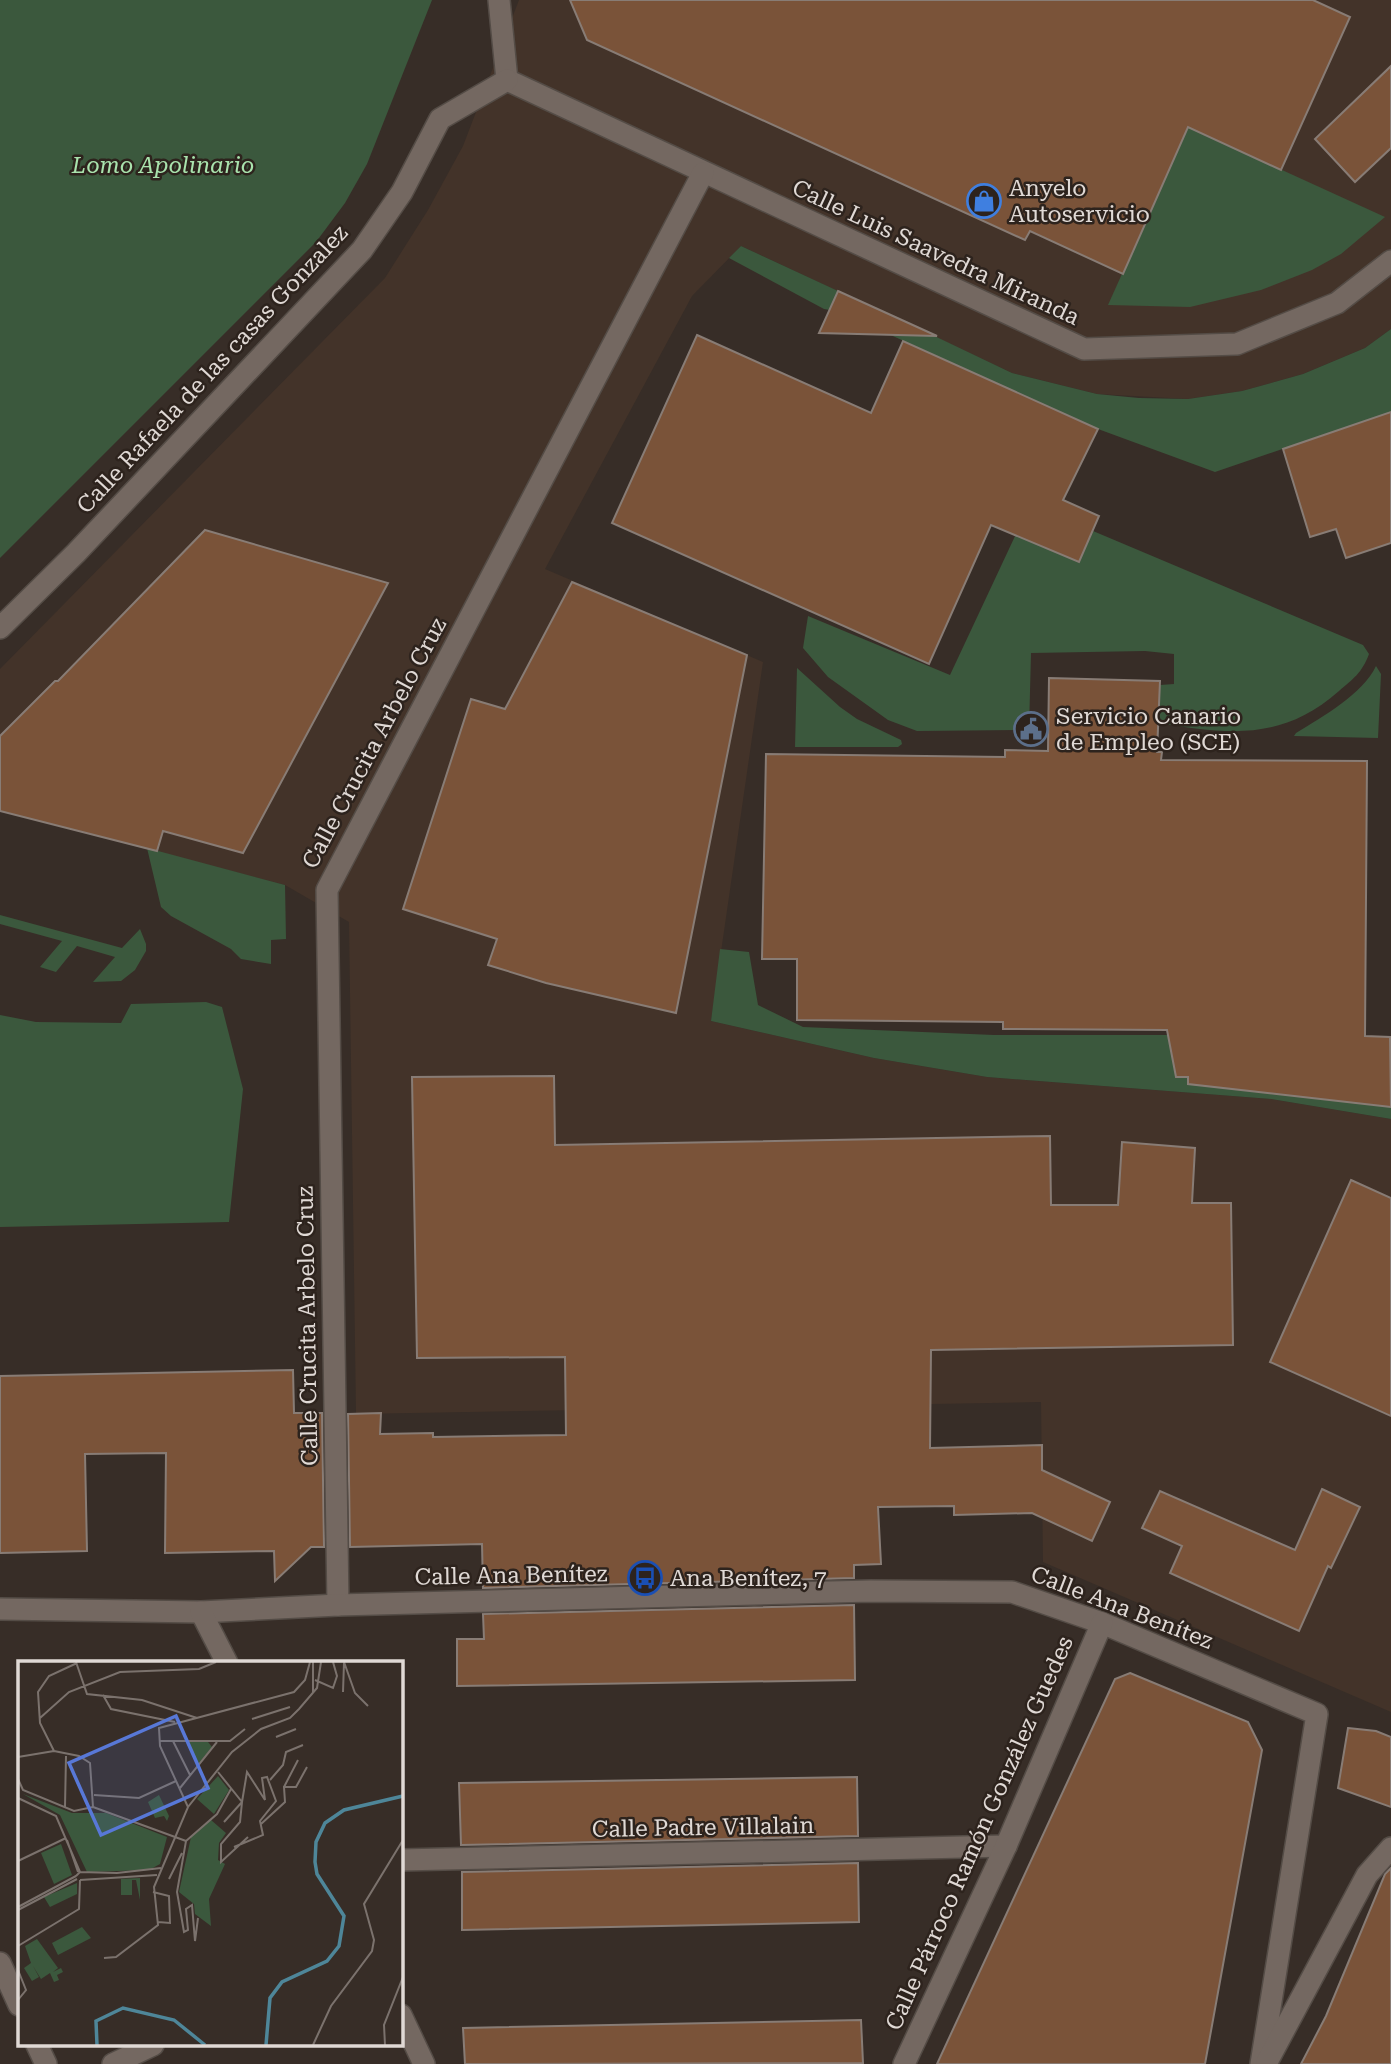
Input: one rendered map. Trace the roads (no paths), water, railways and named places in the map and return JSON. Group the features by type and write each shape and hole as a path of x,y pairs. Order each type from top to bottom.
{"street":[{"path":"499,0 507,80"},
{"name":"Calle Luis Saavedra Miranda","path":"507,80 1084,349 1237,344 1337,303 1391,261"},
{"name":"Calle Rafaela de las casas Gonzalez","path":"0,628 76,552 362,250 402,192 440,119 507,80"},
{"name":"Calle Crucita Arbelo Cruz","path":"338,1605 327,890 703,173"},
{"name":"Calle Ana Benítez","path":"0,1609 201,1612 338,1605 871,1591 1012,1592 1102,1623 1317,1714 1261,2064"},
{"path":"201,1612 226,1661"},
{"name":"Calle Párroco Ramón González Guedes","path":"904,2064 1006,1846 1102,1623"},
{"name":"Calle Padre Villalain","path":"402,1860 1006,1846"},
{"path":"1266,2064 1367,1875 1391,1847"},
{"path":"0,1963 18,2003"},
{"path":"402,2017 424,2064"},
{"path":"37,2046 46,2064"},
{"path":"113,2064 151,2046"}],"place":[{"name":"Anyelo Autoservicio","path":"984,201"},
{"name":"Servicio Canario de Empleo (SCE)","path":"1031,729"},
{"name":"Ana Benítez, 7","path":"645,1578"}],"park label":[{"name":"Lomo Apolinario","path":"163,165"}]}
